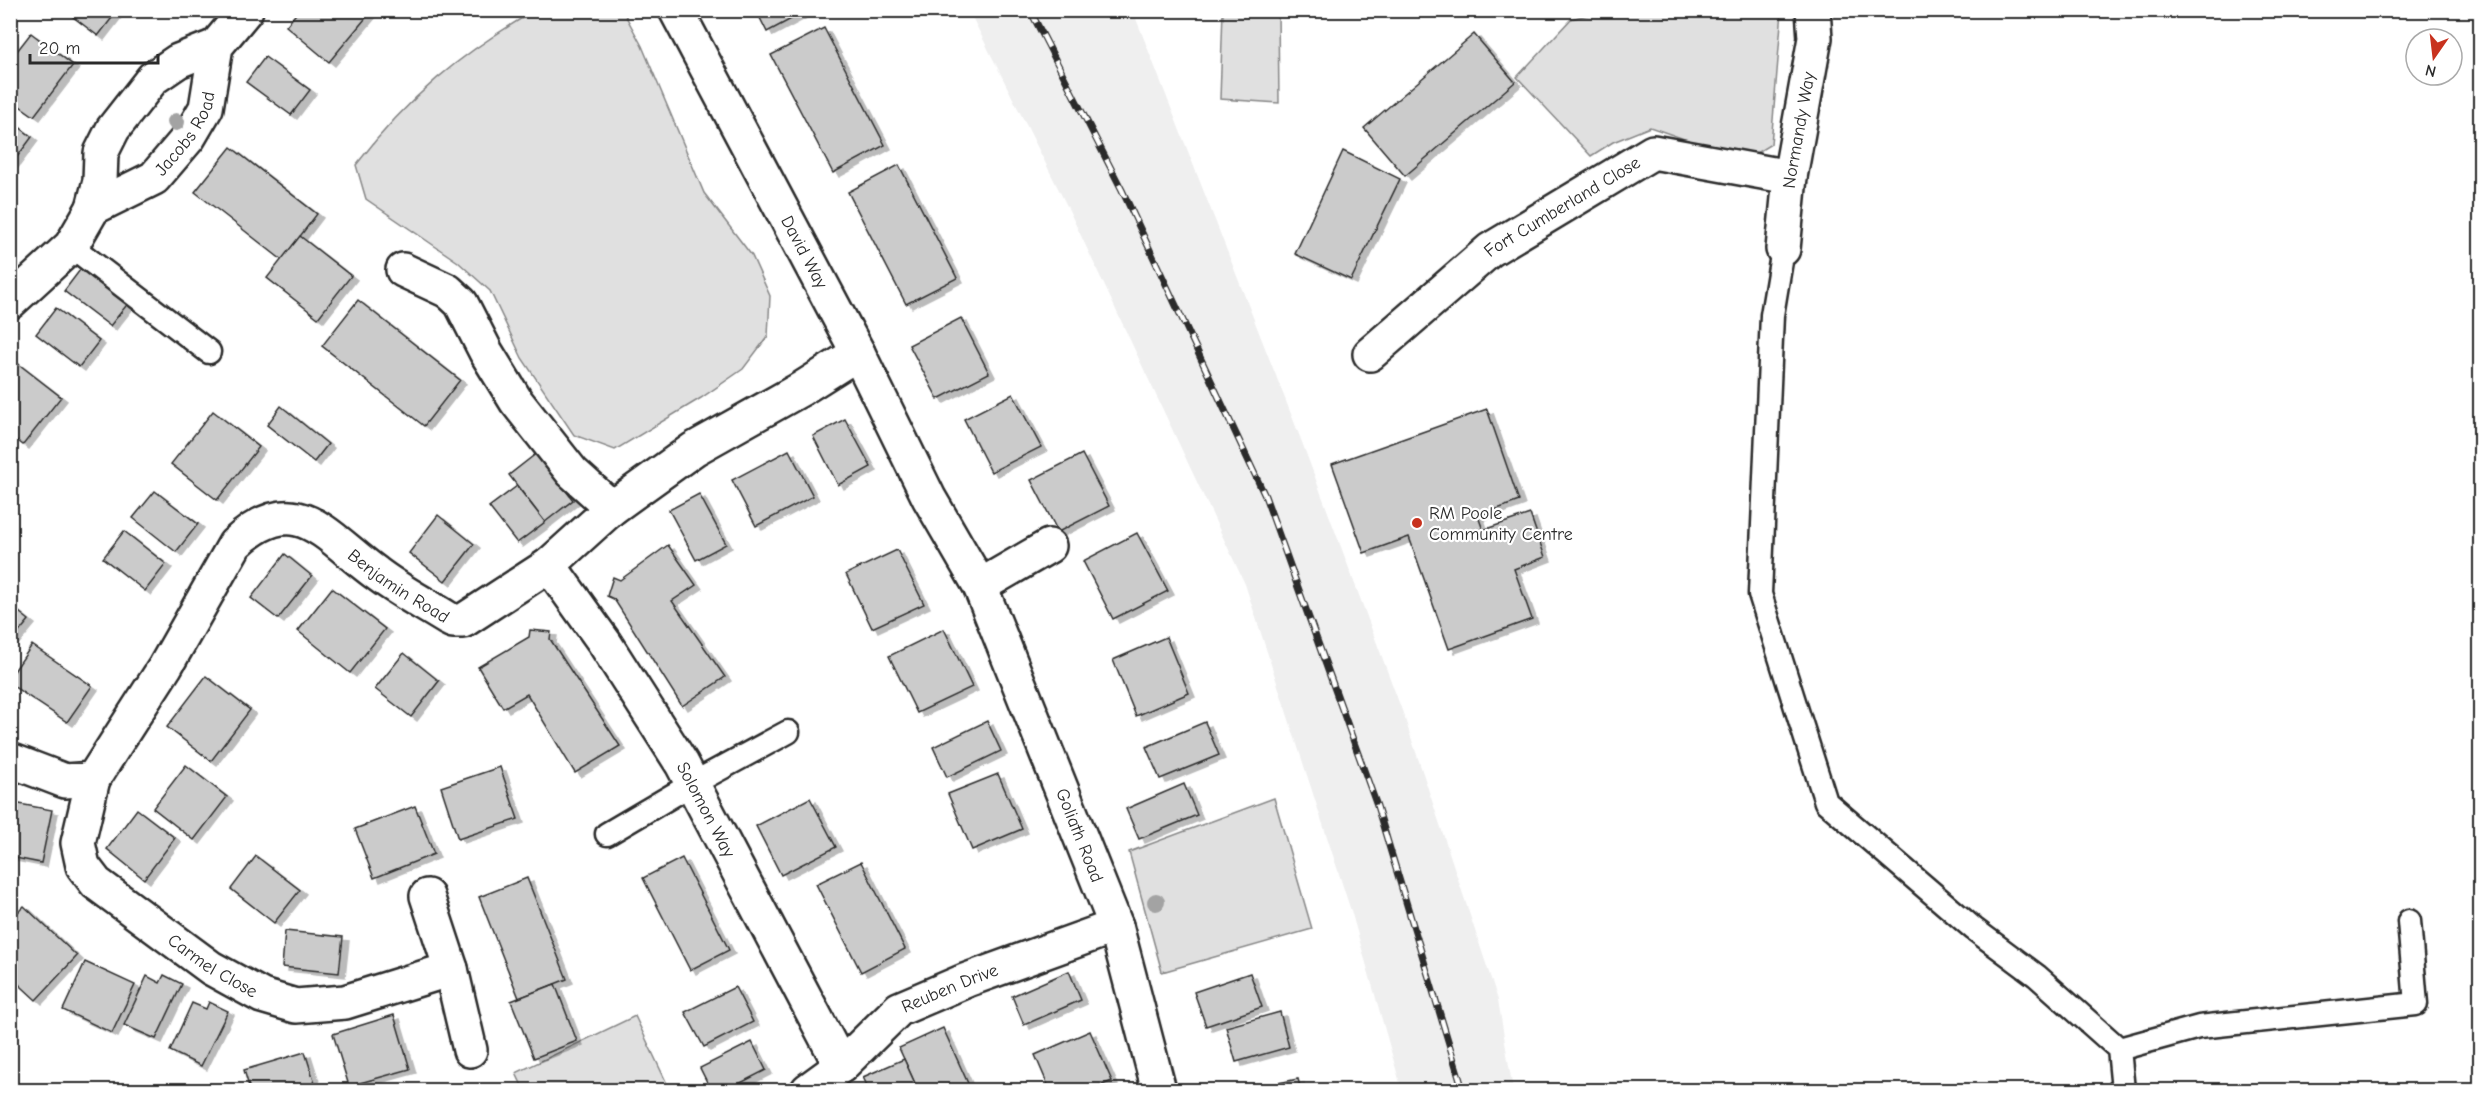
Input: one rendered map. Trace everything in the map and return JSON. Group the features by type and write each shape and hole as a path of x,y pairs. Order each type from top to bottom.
{"street":[{"path":"10,302 71,246 93,208 100,181 101,153 113,129 153,78 178,60 216,46 246,10"},
{"name":"David Way","path":"676,10 858,353 929,498"},
{"name":"Normandy Way","path":"1783,249 1790,177 1815,38 1813,10"},
{"name":"Jacobs Road","path":"93,208 154,178 189,137 206,108 216,46"},
{"name":"Fort Cumberland Close","path":"1370,354 1490,250 1653,152 1790,177"},
{"path":"403,270 448,291 461,303 486,352 516,401 572,472 612,508"},
{"name":"Benjamin Road","path":"93,779 165,667 235,544 251,529 267,521 280,518 308,522 320,528 376,574 453,621 463,621 549,565 612,508 694,449 801,389 858,353"},
{"name":"Goliath Road","path":"929,498 980,586 1116,926 1160,1090"},
{"path":"980,586 1049,546"},
{"name":"Solomon Way","path":"549,565 604,642 692,783 842,1066"},
{"path":"10,760 65,781 93,779"},
{"name":"Carmel Close","path":"93,779 78,843 83,866 96,883 210,968 262,996 296,1006 345,1002 451,969"},
{"path":"428,896 451,969 470,1050"},
{"name":"Reuben Drive","path":"808,1090 842,1066 899,1009 967,980 1116,926"}],"lane":[{"path":"71,246 209,352"},
{"path":"1783,249 1772,315 1760,594 1826,802 1974,929 2037,976 2119,1049 2123,1090"},
{"path":"607,834 692,783 788,732"},
{"path":"2119,1049 2199,1027 2416,1004 2409,921"}],"shaded area":[{"path":"1607,10 1782,11 1771,144 1753,155 1729,159 1690,141 1650,127 1613,142 1591,156 1517,77 1571,19"},
{"path":"534,11 623,11 642,46 704,193 752,256 770,296 768,336 743,369 701,398 615,450 574,435 522,358 490,291 458,262 366,199 356,165 395,118 437,79 482,44"},
{"path":"969,11 1133,11 1300,437 1404,716 1498,1000 1513,1090 1402,1090 1352,914 1245,584 1067,206"},
{"path":"1223,11 1278,11 1279,103 1220,99"},
{"path":"1274,798 1312,929 1162,972 1129,852"},
{"path":"635,1016 670,1090 524,1090 516,1073"}],"building":[{"path":"64,10 118,10 98,36"},
{"path":"299,10 367,10 370,13 329,62 286,26"},
{"path":"756,10 808,10 767,32"},
{"path":"824,28 885,145 833,173 771,55"},
{"path":"31,33 73,65 34,116 10,99 10,60"},
{"path":"1474,34 1515,82 1405,176 1364,128"},
{"path":"265,57 310,90 291,115 246,82"},
{"path":"10,120 32,137 11,165 10,164"},
{"path":"231,147 317,214 282,260 195,192"},
{"path":"1343,151 1400,179 1351,280 1295,254"},
{"path":"899,165 957,278 906,304 848,192"},
{"path":"300,236 351,276 318,318 267,278"},
{"path":"83,266 130,301 110,326 64,291"},
{"path":"358,300 460,380 424,426 322,346"},
{"path":"56,308 99,341 79,367 36,334"},
{"path":"961,318 989,373 938,399 909,345"},
{"path":"16,362 61,397 23,445 10,435 10,370"},
{"path":"1013,394 1041,447 991,472 964,419"},
{"path":"281,406 328,444 314,462 267,425"},
{"name":"RM Poole Community Centre","path":"1487,409 1519,501 1478,516 1483,530 1530,514 1545,557 1514,569 1532,619 1449,649 1409,537 1364,553 1332,464"},
{"path":"213,411 259,447 217,500 171,464"},
{"path":"845,419 871,467 838,485 813,436"},
{"path":"789,450 813,496 756,526 732,480"},
{"path":"537,453 573,500 545,522 509,475"},
{"path":"1082,454 1109,506 1058,532 1031,480"},
{"path":"517,486 545,522 517,543 489,507"},
{"path":"155,491 198,524 176,552 133,518"},
{"path":"699,494 726,544 696,560 669,510"},
{"path":"438,515 474,544 445,581 409,553"},
{"path":"124,531 166,564 145,591 103,558"},
{"path":"1137,533 1168,591 1113,619 1083,561"},
{"path":"668,545 696,585 672,601 725,677 682,706 614,599 607,596 613,577 620,580"},
{"path":"897,550 924,604 872,628 846,574"},
{"path":"285,554 312,576 278,619 251,598"},
{"path":"332,588 385,629 350,673 298,631"},
{"path":"10,605 29,620 10,643"},
{"path":"944,629 972,687 917,713 889,656"},
{"path":"530,630 551,632 550,639 620,746 575,773 527,694 503,708 478,667 529,637"},
{"path":"1166,637 1189,693 1136,716 1113,660"},
{"path":"32,645 92,686 67,722 10,684 10,677"},
{"path":"404,653 439,681 411,717 375,689"},
{"path":"206,676 250,710 211,761 167,727"},
{"path":"987,721 1001,751 947,777 933,747"},
{"path":"1205,722 1219,755 1160,779 1146,747"},
{"path":"186,765 227,797 194,840 153,808"},
{"path":"500,767 518,819 458,839 441,787"},
{"path":"998,774 1022,829 972,850 948,794"},
{"path":"1184,784 1197,815 1139,839 1126,809"},
{"path":"810,798 836,847 781,875 756,826"},
{"path":"14,803 52,810 41,863 10,857 10,820"},
{"path":"415,806 434,854 374,878 355,829"},
{"path":"137,809 175,838 144,879 107,849"},
{"path":"256,856 300,890 274,923 231,889"},
{"path":"682,858 729,950 690,970 643,878"},
{"path":"861,862 905,949 861,972 816,884"},
{"path":"527,878 567,979 519,998 479,897"},
{"path":"24,906 77,956 36,1000 10,976 10,920"},
{"path":"285,931 343,937 339,973 282,967"},
{"path":"85,962 135,985 112,1033 63,1010"},
{"path":"1069,971 1081,1000 1024,1025 1012,996"},
{"path":"1250,973 1262,1007 1206,1026 1194,992"},
{"path":"164,975 182,984 156,1039 124,1025 147,976 160,983"},
{"path":"555,984 577,1041 534,1058 511,1001"},
{"path":"735,987 753,1022 704,1047 685,1012"},
{"path":"209,1002 228,1011 201,1066 170,1051 192,1003 206,1009"},
{"path":"1280,1012 1289,1047 1236,1062 1226,1027"},
{"path":"394,1015 410,1069 349,1086 333,1034"},
{"path":"943,1028 971,1090 918,1090 899,1048"},
{"path":"1090,1031 1112,1081 1090,1090 1050,1090 1035,1055"},
{"path":"752,1042 766,1070 727,1090 711,1090 700,1068"},
{"path":"305,1052 317,1090 250,1090 244,1070"},
{"path":"904,1059 918,1090 869,1090 863,1077"},
{"path":"1298,1079 1301,1090 1246,1090"}],"railway":[{"path":"1030,10 1122,190 1265,496 1377,806 1463,1090"}],"place":[{"name":"RM Poole Community Centre","path":"1417,523"}]}
